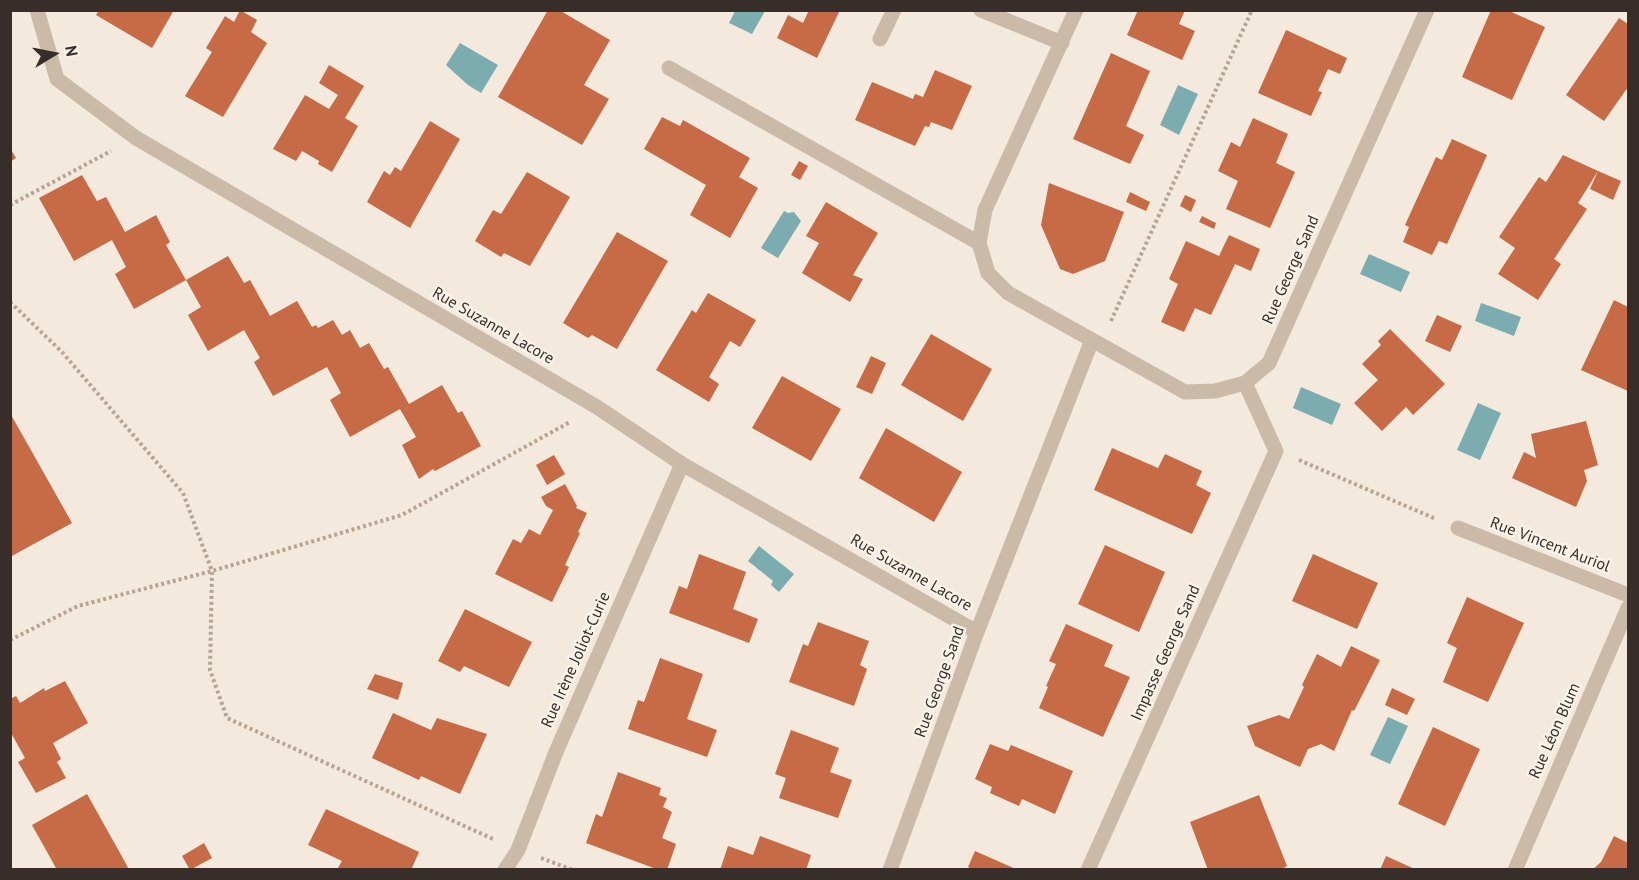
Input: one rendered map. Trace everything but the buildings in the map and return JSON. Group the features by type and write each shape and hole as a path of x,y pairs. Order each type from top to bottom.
{"street":[{"name":"Rue Suzanne Lacore","path":"37,10 57,79 136,138 597,407 682,464 977,632"},
{"path":"880,39 894,10"},
{"path":"981,10 1062,43"},
{"name":"Rue George Sand","path":"1076,10 985,210 979,243 988,273 1008,293 1185,392 1215,391 1245,382 1269,363 1426,10"},
{"path":"669,68 979,243"},
{"name":"Rue George Sand","path":"890,870 977,632 1092,340"},
{"path":"1245,382 1276,451"},
{"name":"Impasse George Sand","path":"1088,870 1276,451"},
{"name":"Rue Irène Joliot-Curie","path":"505,870 518,850 556,752 682,464"},
{"name":"Rue Vincent Auriol","path":"1458,528 1629,595"},
{"name":"Rue Léon Blum","path":"1515,870 1629,608"}],"path":[{"path":"1092,340 1107,332 1252,10"},
{"path":"10,205 136,138"},
{"path":"10,302 62,352 183,493 212,571 210,670 227,718 518,850 573,870"},
{"path":"10,640 78,606 212,571 402,515 597,407"},
{"path":"1276,451 1458,528"}],"water":[{"path":"735,10 765,11 752,34 729,23"},
{"path":"460,43 498,65 481,93 468,85 446,65"},
{"path":"1178,85 1198,94 1179,135 1160,125"},
{"path":"784,211 794,212 801,221 778,258 761,248"},
{"path":"1369,254 1410,272 1401,292 1360,274"},
{"path":"1481,303 1521,317 1514,336 1475,321"},
{"path":"1301,387 1341,404 1332,425 1293,408"},
{"path":"1478,403 1501,413 1480,460 1457,450"},
{"path":"759,546 794,574 779,592 771,585 773,581 748,561"},
{"path":"1388,717 1408,726 1390,764 1370,755"}]}
